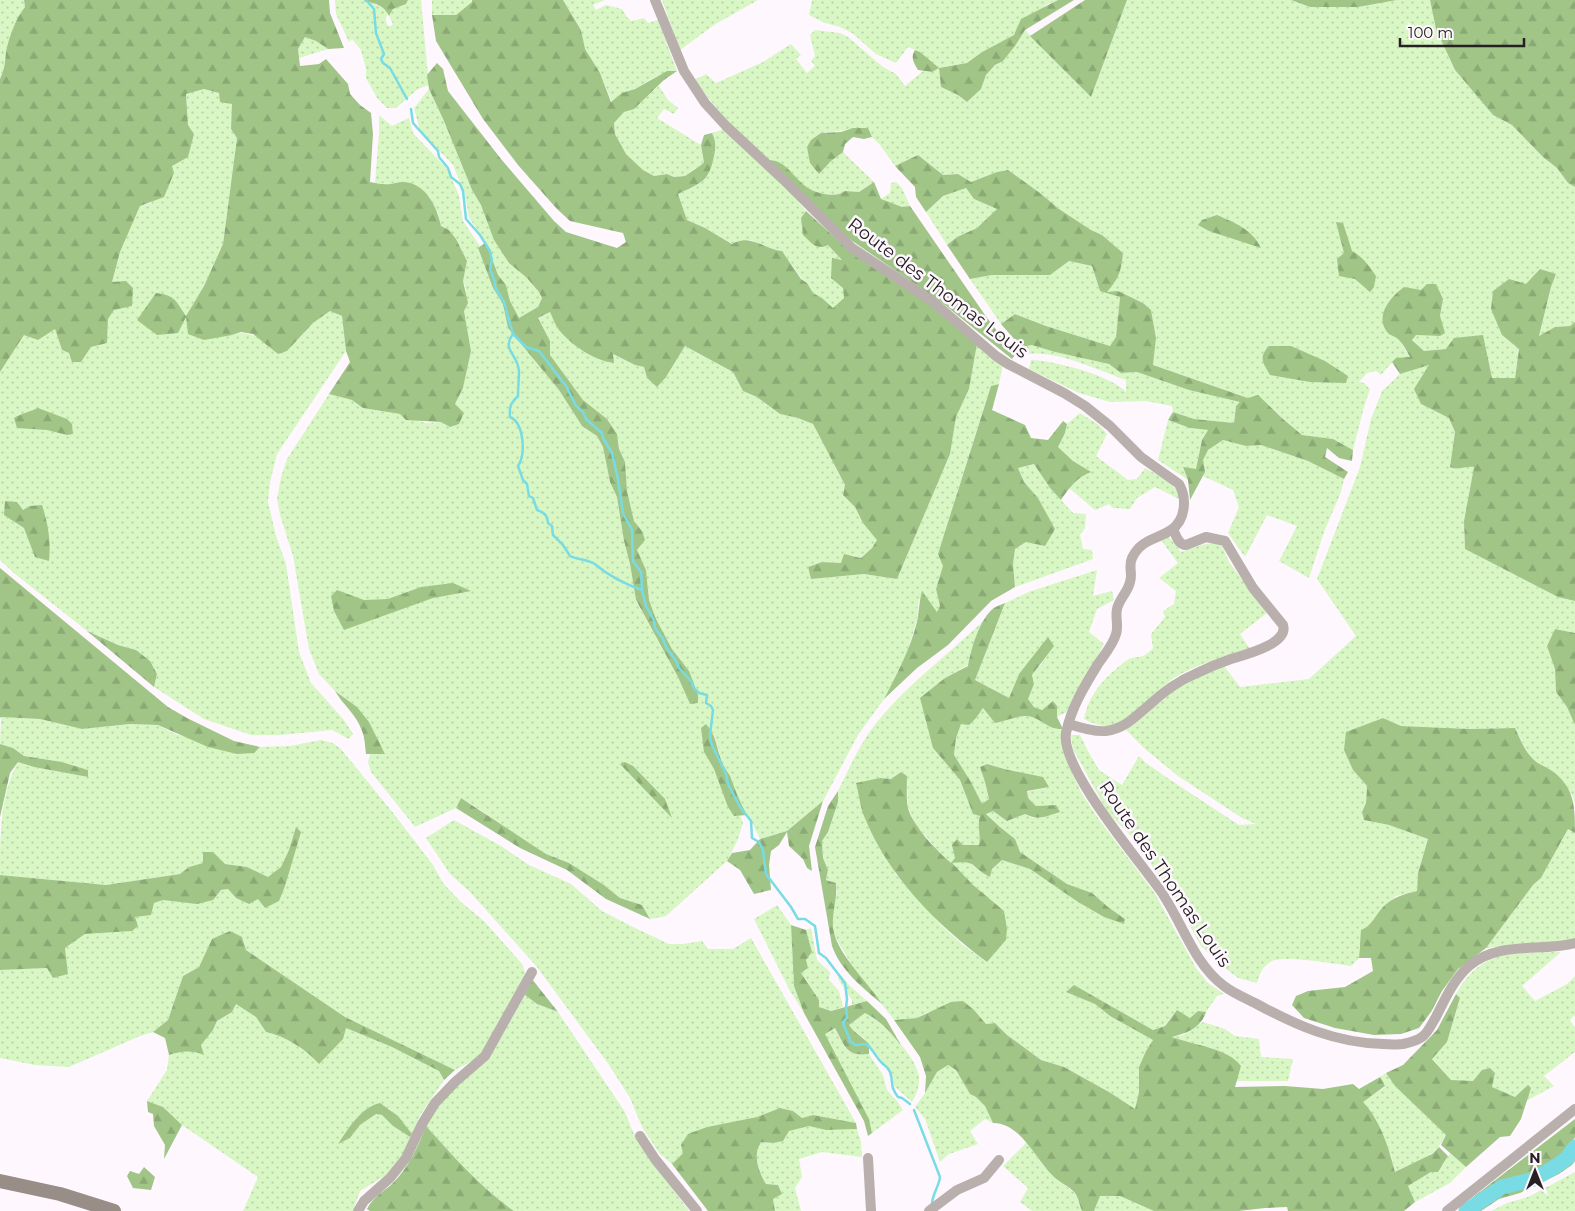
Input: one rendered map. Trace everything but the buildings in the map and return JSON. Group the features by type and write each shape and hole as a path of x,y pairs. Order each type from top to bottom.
{"main road":[{"path":"0,1181 60,1194 114,1211"}],"street":[{"name":"Route des Thomas Louis","path":"655,0 677,56 690,82 705,103 726,126 785,181 852,248 932,301 996,356 1085,406 1110,426 1141,457 1179,484 1183,491 1184,508 1181,517 1173,529 1147,540 1140,546 1130,561 1131,579 1118,605 1116,636 1079,697 1066,735 1067,744 1076,768 1086,786 1112,827 1161,891 1201,961 1212,976 1226,988 1313,1031 1371,1044 1404,1044 1422,1038 1454,984 1468,967 1480,958 1490,953 1515,949 1575,944"},
{"path":"1069,724 1096,731 1120,728 1177,683 1209,668 1255,652 1278,639 1283,634 1285,629 1283,625 1253,588 1225,541 1206,537 1183,545 1173,529"},
{"path":"358,1211 370,1195 390,1178 406,1158 422,1124 435,1103 455,1082 485,1056 532,972"},
{"path":"1446,1211 1575,1109"},
{"path":"640,1136 655,1159 697,1211"},
{"path":"868,1158 871,1211"},
{"path":"931,1209 957,1190 984,1178 999,1160"}],"green space":[{"path":"0,0 24,0 25,7 7,50 5,68 0,79"},
{"path":"24,0 329,0 330,13 344,48 328,49 316,41 305,37 298,49 300,66 319,64 326,59 348,84 350,94 371,113 373,134 370,182 392,184 402,182 418,186 429,197 437,211 441,226 449,230 456,239 467,261 463,281 468,303 464,311 471,351 463,388 455,404 464,413 459,424 450,427 441,422 406,420 400,414 363,408 352,400 329,394 350,362 346,351 342,316 330,311 313,323 287,351 278,354 253,334 241,332 204,340 188,334 186,317 178,333 157,335 137,320 156,293 172,297 186,316 204,286 223,244 237,138 231,129 232,104 220,102 219,93 204,89 186,94 188,125 194,134 188,157 172,166 174,173 164,197 140,206 120,252 112,282 126,281 133,288 132,306 114,310 108,319 107,343 91,347 81,362 72,362 69,353 62,350 55,329 38,340 24,335 0,372 0,79 4,69 11,34 25,7"},
{"path":"335,0 364,0 365,2 378,5 388,14 386,21 388,26 391,26 393,24 389,16 393,9 406,4 408,0 421,0 429,85 418,89 396,108 387,108 377,98 366,78 366,69 361,50 352,39 349,42 336,14"},
{"path":"364,0 408,0 406,4 393,9 389,16 380,6 365,2"},
{"path":"432,0 471,0 472,2 456,15 432,15"},
{"path":"472,0 563,0 581,30 585,49 600,73 611,102 622,93 635,89 667,71 677,71 664,80 634,109 624,112 614,123 615,134 626,154 643,170 654,176 667,174 674,177 685,176 704,163 701,145 704,135 712,133 715,153 710,171 703,181 678,194 687,220 732,244 745,240 782,251 813,293 833,308 844,298 843,288 831,278 832,258 842,260 828,245 817,247 803,235 801,218 806,211 843,245 941,312 977,344 969,389 956,417 950,454 897,579 864,574 811,579 808,567 822,562 841,563 844,554 861,558 872,548 877,540 863,523 855,507 843,495 845,485 813,424 780,414 757,397 743,391 733,372 685,346 666,377 657,387 647,378 644,367 635,365 613,354 614,363 599,359 577,347 559,330 550,312 538,318 550,341 550,355 583,400 607,419 617,434 619,449 625,462 627,491 634,521 642,531 645,540 637,550 646,570 649,600 656,619 672,649 689,671 698,695 698,703 690,704 678,677 636,600 617,497 610,482 603,447 597,436 582,426 559,390 508,328 503,304 493,288 478,248 486,242 498,275 506,285 510,301 519,318 538,307 542,298 527,278 509,263 494,240 481,205 472,190 429,89 427,75 437,63 443,69 448,91 501,159 554,221 566,232 617,248 626,242 623,233 570,221 518,165 483,119 436,41 432,15 456,15"},
{"path":"563,0 605,0 593,5 596,10 606,5 622,9 631,21 644,18 648,23 658,20 677,71 660,75 621,95 612,102 600,73 584,49 581,29"},
{"path":"662,0 758,0 714,25 680,50"},
{"path":"812,0 1058,0 1046,5 1014,35 982,52 967,63 939,68 941,87 958,95 967,102 981,89 986,75 995,65 1003,60 1025,30 1091,97 1127,0 1291,0 1310,7 1358,7 1397,0 1430,0 1436,29 1455,70 1493,115 1512,125 1543,157 1557,168 1568,183 1575,187 1575,322 1570,326 1555,327 1539,337 1556,274 1502,335 1519,349 1515,378 1492,378 1446,349 1424,351 1412,339 1416,335 1440,336 1440,316 1443,299 1399,339 1410,358 1396,358 1381,375 1376,371 1367,373 1359,382 1364,383 1370,389 1353,450 1333,439 1302,435 1274,410 1249,398 1153,365 1156,338 1151,311 1143,303 1118,291 1108,293 1120,297 1116,337 1110,346 1015,314 1001,324 970,279 992,275 1050,275 1069,261 1092,266 1100,291 1123,253 1102,235 1059,209 1008,170 971,182 958,174 943,175 918,155 895,166 867,128 821,133 820,173 843,152 874,182 859,192 845,191 836,195 824,194 808,188 780,163 769,160 731,126 694,80 706,74 716,83 763,62 791,44 801,55 796,59 807,73 815,66 811,61 815,56 810,35 815,30 840,33 848,37 883,67 896,74 905,86 923,71 932,72 920,52 908,47 896,63 876,54 852,33 809,15"},
{"path":"1058,0 1074,0 1025,30 1003,61 995,65 986,75 981,89 967,102 958,95 941,87 939,68 967,63 982,52 1014,35 1021,19"},
{"path":"1085,0 1127,0 1091,97 1030,36"},
{"path":"1291,0 1397,0 1358,7 1310,7"},
{"path":"1430,0 1575,0 1575,187 1568,183 1557,168 1543,157 1512,125 1493,115 1455,70 1436,29"},
{"path":"305,37 316,41 328,49 299,58 298,49"},
{"path":"915,50 920,52 939,68 932,72 918,70 913,58"},
{"path":"659,86 668,100 678,108 674,114 664,109 657,118 701,145 704,164 685,176 674,177 667,174 654,176 643,170 626,154 615,134 614,123 624,112 634,108"},
{"path":"204,89 219,93 233,104 231,129 237,138 223,244 204,286 186,316 232,335 246,333 257,337 278,354 287,351 313,323 330,311 342,316 346,351 277,454 270,482 268,502 276,536 286,564 299,652 311,683 344,720 353,734 349,739 332,730 280,735 251,735 204,719 154,687 157,674 136,650 118,645 87,631 0,560 0,372 24,335 55,329 62,350 81,362 91,347 107,343 108,319 114,309 132,306 112,282 120,252 140,206 151,203 172,166 194,134 188,125 186,93"},
{"path":"429,89 472,190 509,263 527,278 542,298 538,307 519,319 510,301 506,285 498,275 486,242 469,218 465,194 453,165 420,131 414,108"},
{"path":"379,115 392,126 409,118 413,133 447,169 459,195 463,221 480,246 478,248 493,288 503,304 508,328 559,390 582,426 597,436 603,447 610,482 617,497 636,601 678,677 690,704 689,671 672,649 656,619 649,600 646,570 637,550 644,540 642,531 634,521 627,491 625,462 619,449 617,434 607,419 583,400 550,355 550,341 538,318 550,312 558,329 635,365 644,367 647,378 666,377 685,346 733,372 743,391 757,397 780,414 813,424 845,485 843,495 855,507 863,523 878,540 861,558 852,555 842,563 822,562 808,567 811,579 864,574 897,579 950,454 956,417 969,389 977,344 1003,365 999,384 991,386 958,490 950,521 944,566 936,589 940,606 937,613 922,592 918,604 917,620 905,659 884,699 858,735 823,801 787,831 760,839 739,802 712,732 705,724 704,752 714,769 734,816 740,815 743,823 738,839 727,861 666,916 650,919 642,905 620,898 604,885 569,863 546,854 461,798 456,808 415,827 371,772 368,762 370,754 385,753 357,707 335,691 319,674 309,649 293,556 277,499 287,459 329,394 352,400 363,408 400,414 425,423 441,422 450,427 455,404 463,388 471,351 464,311 466,289 463,281 467,261 456,239 449,230 441,226 438,213 429,196 401,182 390,184 375,183"},
{"path":"853,128 868,128 872,137 864,139 853,137 845,144 843,152 819,174 810,163 807,147 811,140 821,133 841,132"},
{"path":"724,129 785,186 806,211 801,219 839,255 842,261 832,258 843,288 844,298 833,309 822,298 813,293 782,251 774,250 751,240 733,244 687,220 678,194 698,184 706,177 712,165 715,150 712,133"},
{"path":"918,155 943,175 958,174 971,182 1008,170 1059,209 1102,235 1123,253 1119,274 1107,292 1118,291 1143,303 1151,310 1156,338 1153,365 1248,398 1258,395 1302,435 1333,439 1353,450 1352,461 1339,458 1327,448 1325,457 1348,472 1344,479 1308,461 1261,445 1246,446 1223,440 1208,450 1203,460 1205,472 1190,500 1188,480 1183,467 1196,469 1202,440 1208,430 1190,428 1168,420 1173,412 1194,419 1234,423 1236,406 1240,402 1189,390 1137,372 1121,373 1109,364 1032,345 1021,347 1001,324 1015,314 1110,346 1116,337 1120,297 1100,291 1092,266 1069,261 1050,275 992,275 970,279 947,245 957,237 977,228 997,209 974,199 966,188 943,196 926,212 916,197 915,187 895,166"},
{"path":"769,160 780,163 804,185 818,193 836,195 845,191 859,192 874,182 881,199 902,207 910,206 1015,355 1012,359 941,302 848,238"},
{"path":"896,182 902,188 910,206 902,208 881,199 890,193 891,183"},
{"path":"966,188 974,199 997,209 977,228 957,237 947,245 926,212 943,196"},
{"path":"1217,215 1248,231 1261,248 1209,231 1198,225 1202,220"},
{"path":"1336,222 1343,223 1352,251 1363,259 1376,276 1374,287 1370,292 1355,279 1339,276 1337,259 1344,253"},
{"path":"1540,269 1556,274 1539,336 1555,327 1570,326 1575,322 1575,601 1558,597 1465,549 1464,521 1474,467 1456,469 1450,467 1455,432 1449,418 1421,404 1414,389 1429,365 1400,374 1392,362 1396,358 1410,357 1398,339 1389,334 1384,328 1383,321 1385,308 1404,287 1421,290 1427,284 1436,284 1443,299 1440,316 1445,333 1440,336 1416,335 1412,340 1424,351 1446,349 1454,338 1483,335 1492,378 1515,378 1519,349 1502,335 1491,309 1493,291 1509,279 1526,284"},
{"path":"1032,344 1055,352 1109,364 1121,373 1137,372 1189,390 1241,402 1236,406 1234,423 1194,419 1173,412 1172,406 1146,401 1110,402 1079,393 1029,369 1031,360 1082,370 1108,380 1126,392 1126,380 1064,358 1051,355 1026,354 1021,347"},
{"path":"1269,346 1291,346 1325,361 1348,376 1346,383 1310,382 1270,375 1263,360"},
{"path":"1430,364 1421,404 1449,418 1455,432 1450,467 1455,469 1474,467 1464,521 1465,549 1558,597 1575,601 1575,633 1555,629 1547,646 1555,669 1556,692 1567,707 1575,725 1575,805 1573,796 1555,773 1533,760 1515,728 1470,729 1401,726 1383,718 1347,732 1353,770 1367,786 1366,803 1362,812 1364,820 1389,825 1428,839 1418,873 1417,891 1396,896 1366,928 1359,947 1359,958 1351,966 1298,959 1278,959 1272,961 1264,968 1260,973 1257,983 1238,978 1201,946 1176,901 1133,838 1108,813 1073,749 1071,735 1080,735 1099,770 1122,785 1139,756 1172,781 1239,825 1256,824 1242,818 1178,776 1145,749 1126,730 1177,688 1197,677 1224,666 1240,687 1309,679 1356,636 1317,579 1360,467 1371,419 1382,391 1400,374"},
{"path":"999,384 992,410 1025,425 1031,438 1048,440 1063,421 1067,424 1058,447 1073,461 1091,472 1077,480 1061,500 1050,488 1034,464 1018,468 1024,482 1038,498 1055,529 1045,546 1026,542 1015,549 1013,564 1015,587 991,601 948,645 917,668 884,699 911,642 917,622 922,591 937,612 940,606 936,589 943,566 938,554 991,386"},
{"path":"38,408 67,419 72,424 73,434 67,435 47,430 17,428 14,418"},
{"path":"1080,413 1099,425 1107,434 1096,456 1128,480 1137,479 1145,468 1171,484 1178,493 1179,499 1155,487 1137,498 1130,509 1113,508 1109,504 1095,510 1069,488 1083,475 1090,472 1073,461 1058,447 1067,424"},
{"path":"1168,420 1190,428 1208,430 1202,440 1196,470 1183,468 1188,480 1158,460"},
{"path":"1223,440 1246,446 1261,445 1308,461 1344,479 1341,492 1324,532 1309,578 1279,561 1297,526 1267,515 1245,557 1228,533 1239,507 1233,490 1203,476 1204,456 1211,448"},
{"path":"1034,464 1050,488 1073,513 1086,514 1085,528 1080,535 1083,549 1092,550 1093,559 1015,587 1013,564 1015,549 1026,542 1055,530 1038,498 1024,482 1018,468"},
{"path":"5,501 17,502 23,510 30,506 42,505 50,546 49,561 35,557 24,528 4,515"},
{"path":"1169,537 1181,552 1211,543 1222,546 1229,562 1267,613 1240,634 1250,649 1211,661 1174,678 1135,714 1118,724 1103,726 1090,722 1084,719 1088,704 1096,691 1105,679 1124,662 1144,655 1153,648 1151,634 1165,617 1163,611 1174,604 1176,591 1159,578 1178,563 1161,540"},
{"path":"0,568 168,707 234,741 260,747 254,753 237,754 208,747 158,725 130,724 82,729 40,719 0,718"},
{"path":"1097,570 1093,596 1112,591 1114,600 1097,609 1089,632 1104,644 1067,712 1057,717 1057,706 1041,709 1034,707 1028,699 1034,684 1032,675 1044,661 1019,674 1009,698 975,680 1005,603 1031,591"},
{"path":"453,583 471,591 433,598 344,630 334,611 331,596 337,590 364,600 388,599 421,587"},
{"path":"1005,603 975,680 1009,698 1019,674 1048,637 1054,646 1032,675 1034,684 1028,699 1034,707 1042,710 1053,701 1057,706 1057,717 1063,729 1053,728 1026,716 995,723 983,708 969,725 961,724 956,738 954,755 982,804 989,799 980,767 987,764 1043,777 1049,787 1027,791 1028,798 1036,806 1056,805 1060,812 1039,817 1025,814 1007,821 993,811 986,814 1015,839 1020,852 1067,884 1092,893 1125,919 1124,924 1104,917 1078,902 1030,869 1002,860 992,869 990,877 974,865 961,862 952,863 973,885 1004,911 1007,929 1006,940 987,962 932,915 900,879 874,838 863,812 856,783 880,778 891,779 901,772 907,776 907,800 910,815 932,845 945,858 951,863 955,858 952,845 957,839 963,845 979,845 980,816 973,814 960,780 933,748 920,698 945,678 968,666 974,643 984,619 994,608"},
{"path":"983,621 968,665 945,678 933,748 960,780 973,814 981,816 979,823 979,845 963,845 957,840 955,858 952,862 967,862 990,877 992,869 1002,860 1030,869 1078,902 1104,917 1125,919 1092,893 1067,884 1020,852 1015,839 986,813 993,811 1007,821 1025,814 1033,818 1056,805 1036,806 1028,798 1026,792 1049,787 1008,770 987,764 980,767 989,799 982,805 971,782 954,755 956,738 961,723 976,718 983,708 995,722 1026,716 1053,728 1063,729 1070,768 1082,794 1154,892 1196,968 1208,983 1224,994 1217,996 1206,1012 1198,1011 1190,1018 1177,1010 1164,1026 1153,1030 1088,993 1067,992 1095,1004 1110,1016 1153,1040 1139,1067 1139,1092 1135,1110 1109,1092 1064,1067 1041,1060 1007,1035 995,1023 986,1024 974,1010 928,1012 917,1018 894,1020 853,967 834,935 832,915 837,891 836,883 826,880 828,870 823,858 822,841 828,832 838,802 838,791 862,744 883,715 896,700","holes":["901,772 907,776 908,807 916,827 940,854 973,885 1006,940 987,962 963,945 941,925 895,873 880,778 891,779"]},
{"path":"1555,629 1575,633 1575,725 1567,707 1556,692 1555,669 1547,646"},
{"path":"87,631 118,645 136,650 150,661 157,674 154,687"},
{"path":"335,691 357,707 369,722 385,754 366,754 360,725"},
{"path":"1,717 40,719 82,729 130,724 158,725 175,734 254,753 260,747 290,746 321,740 333,743 341,749 394,814 433,865 443,883 461,902 484,921 523,965 525,974 520,987 487,1047 476,1059 455,1070 345,1017 246,950 242,937 212,939 199,967 183,976 168,1020 153,1032 69,1067 35,1065 0,1058 0,970 48,968 68,974 65,948 85,934 132,931 135,917 154,903 163,900 179,901 228,889 236,898 258,898 265,908 285,886 296,827 289,850 281,867 268,877 247,867 203,863 189,867 180,874 106,885 0,875 4,802 12,774 18,762 34,767 88,777 88,770 62,762 24,756 13,748 0,744"},
{"path":"1383,718 1401,726 1470,729 1515,728 1529,755 1555,773 1567,786 1574,808 1575,833 1568,829 1541,878 1533,885 1486,948 1458,969 1419,1028 1401,1034 1374,1035 1335,1028 1304,1018 1292,1005 1296,996 1308,991 1345,987 1373,971 1371,958 1359,958 1361,930 1371,923 1381,909 1392,900 1417,891 1418,873 1428,839 1389,825 1364,820 1362,812 1366,803 1367,786 1353,770 1344,750 1346,732"},
{"path":"706,724 712,733 722,762 747,815 734,816 728,807 714,769 704,752 701,728"},
{"path":"0,744 13,748 24,756 62,762 88,770 88,777 34,767 18,762 10,773 0,817"},
{"path":"625,762 633,766 665,799 672,818 620,764"},
{"path":"838,791 838,802 828,832 822,841 823,858 828,870 826,880 836,883 833,920 834,933 848,960 882,1004 847,971 832,946 815,847 828,806"},
{"path":"461,798 546,854 569,863 604,885 620,898 642,905 650,919 606,899 567,870 520,848 456,808"},
{"path":"823,801 809,846 812,871 807,868 803,859 789,846 787,832 779,845 771,851 769,865 771,890 754,894 740,870 727,861 732,853 750,850 760,839 787,831"},
{"path":"454,820 501,846 529,865 571,884 602,911 669,944 702,941 708,949 733,949 751,938 856,1123 813,1115 802,1118 793,1111 780,1108 757,1117 707,1127 672,1164 659,1153 642,1127 630,1098 609,1065 537,967 470,892 450,874 426,838"},
{"path":"296,827 301,832 285,886 279,901 265,908 258,899 249,904 236,898 228,889 221,890 213,900 197,904 163,900 154,903 151,915 135,917 138,926 132,931 85,934 65,948 68,974 53,978 47,968 0,970 0,875 106,885 180,874 189,867 203,863 203,852 213,852 225,864 247,867 268,877 281,867 289,850"},
{"path":"1568,829 1575,833 1575,940 1486,948 1533,885 1541,878"},
{"path":"777,905 791,925 794,986 804,1013 790,991 754,919"},
{"path":"791,925 806,930 812,952 806,960 808,968 801,973 819,1000 819,1007 831,1011 867,1001 886,1019 901,1045 881,1023 865,1013 849,1025 869,1044 869,1054 855,1054 847,1049 835,1028 825,1034 869,1119 872,1133 868,1136 864,1121 804,1013 794,986"},
{"path":"811,928 817,960 830,972 829,980 839,991 843,1007 831,1011 819,1007 819,1000 801,973 808,968 806,960 812,952 806,930"},
{"path":"230,931 242,937 246,950 345,1017 455,1070 444,1080 439,1071 392,1047 346,1028 343,1039 319,1064 295,1044 266,1032 256,1017 236,1004 232,1012 217,1021 213,1030 201,1045 204,1055 187,1052 169,1055 165,1038 153,1032 168,1020 183,976 199,967 212,939"},
{"path":"1561,952 1522,986 1535,1001 1567,984 1575,976 1575,1017 1573,1016 1570,1021 1575,1027 1575,1052 1544,1076 1554,1086 1526,1101 1531,1088 1515,1097 1492,1087 1495,1073 1482,1070 1473,1082 1451,1080 1432,1058 1447,1042 1460,999 1456,994 1466,979 1476,968 1501,956"},
{"path":"840,974 867,1001 852,1005 852,1000 838,979"},
{"path":"532,979 558,1012 537,1004 525,995"},
{"path":"1074,985 1153,1030 1165,1026 1177,1010 1190,1018 1198,1011 1206,1012 1204,1018 1197,1026 1188,1032 1172,1037 1219,1051 1235,1060 1241,1066 1235,1087 1285,1086 1323,1089 1353,1084 1359,1089 1380,1077 1385,1086 1363,1102 1379,1126 1387,1144 1395,1172 1432,1154 1439,1147 1448,1156 1438,1172 1431,1172 1408,1186 1415,1202 1404,1211 1288,1211 1287,1207 1239,1211 1154,1211 1120,1196 1100,1196 1094,1211 1082,1211 1075,1193 1046,1169 1020,1135 1003,1125 993,1123 985,1106 970,1094 956,1070 948,1065 937,1072 925,1093 926,1076 920,1057 894,1020 917,1018 951,1002 963,1001 986,1024 995,1023 1007,1035 1041,1060 1064,1067 1135,1109 1139,1092 1139,1067 1153,1040 1110,1016 1095,1004 1066,992"},
{"path":"1456,994 1460,998 1447,1042 1432,1059 1451,1080 1473,1081 1482,1070 1490,1068 1495,1073 1492,1087 1515,1097 1528,1085 1531,1088 1521,1119 1510,1136 1500,1137 1466,1167 1441,1145 1446,1135 1395,1086 1386,1073 1403,1065 1437,1030"},
{"path":"525,995 537,1004 558,1012 625,1112 633,1132 646,1153 689,1211 514,1211 479,1182 426,1126 440,1105 495,1045"},
{"path":"235,1003 256,1017 266,1032 294,1044 319,1063 346,1028 392,1047 439,1071 444,1080 419,1117 412,1134 389,1108 358,1116 339,1143 350,1138 360,1125 376,1114 382,1115 393,1126 410,1137 402,1159 388,1174 360,1191 353,1211 243,1211 258,1177 182,1125 163,1107 147,1101 167,1070 169,1055 183,1051 195,1051 213,1030 217,1021 232,1012"},
{"path":"865,1013 881,1024 898,1040 917,1068 919,1083 917,1093 912,1102 894,1086 891,1072 863,1037 856,1034 849,1025"},
{"path":"1203,1022 1225,1029 1235,1036 1259,1039 1261,1057 1293,1059 1288,1081 1236,1081 1241,1066 1212,1048 1195,1045 1171,1037 1183,1035"},
{"path":"835,1028 847,1049 855,1054 869,1054 883,1075 887,1090 903,1110 872,1133 869,1119 824,1034"},
{"path":"948,1065 956,1070 970,1094 985,1106 993,1123 985,1119 970,1131 978,1144 949,1154 940,1162 925,1119 915,1107 937,1072"},
{"path":"1386,1073 1395,1086 1446,1135 1431,1154 1395,1172 1391,1155 1362,1102 1385,1087 1380,1077"},
{"path":"147,1101 163,1107 182,1125 164,1159 165,1145 154,1126 153,1114 148,1112"},
{"path":"380,1103 398,1116 412,1134 410,1137 393,1126 382,1115 376,1114 360,1125 350,1138 338,1144 361,1114"},
{"path":"780,1108 793,1111 802,1118 813,1115 856,1123 857,1129 826,1130 809,1126 789,1131 783,1141 773,1143 761,1142 758,1147 757,1158 761,1174 766,1184 778,1185 782,1194 773,1199 775,1211 708,1211 672,1164 683,1153 681,1145 688,1134 707,1127 757,1117"},
{"path":"1575,1119 1575,1137 1565,1155 1529,1178 1503,1184 1471,1204 1472,1198"},
{"path":"426,1126 479,1182 514,1211 370,1211 367,1209 375,1198 392,1184 408,1164"},
{"path":"809,1126 826,1130 857,1129 861,1142 862,1157 822,1152 799,1159 802,1177 795,1188 801,1211 775,1211 773,1199 782,1194 778,1185 766,1184 763,1179 757,1158 758,1147 761,1142 773,1143 789,1131"},
{"path":"1027,1142 1042,1164 1054,1177 1075,1193 1082,1211 1032,1211 1020,1202 1028,1188 1003,1166"},
{"path":"1575,1150 1575,1161 1559,1174 1520,1193 1499,1199 1481,1211 1472,1211 1500,1192 1511,1187 1524,1186 1545,1176 1565,1161"},
{"path":"1450,1153 1466,1167 1450,1183 1415,1202 1408,1186 1443,1165"},
{"path":"144,1167 155,1177 151,1190 133,1188 127,1176 130,1171 139,1174"},
{"path":"1575,1172 1575,1211 1491,1211 1507,1203 1528,1197"},
{"path":"1100,1196 1120,1196 1154,1211 1094,1211"}],"waterway":[{"path":"366,0 374,9 376,33 384,54 381,59 390,68 407,99"},
{"path":"411,109 413,123 438,151 439,157 448,168 451,177 460,184 463,191 466,219 480,235 490,251 492,260 490,269 495,287 504,302 513,334 526,347 539,351 566,386 576,406 583,412 586,419 602,433 612,453 623,513 632,530 633,561 641,572 642,590 646,606 654,620 655,628 679,668 699,693 707,695 706,703 713,710 711,743 726,774 728,784 740,807 751,821 752,838 759,842 763,850 766,874 798,919 805,919 815,926 819,953 826,958 845,983 847,1018 843,1022 850,1041 855,1045 867,1044 889,1070 895,1093 910,1104"},
{"path":"513,334 510,339 509,348 518,365 519,374 518,396 511,405 510,417 515,420 521,432 523,447 521,461 518,466 523,480 527,484 529,496 533,498 537,510 544,513 548,523 552,526 553,535 570,556 593,563 606,573 642,590"},
{"path":"914,1110 940,1177 932,1206"},
{"path":"1466,1211 1502,1187 1534,1179 1558,1165 1567,1158 1575,1147"}]}
